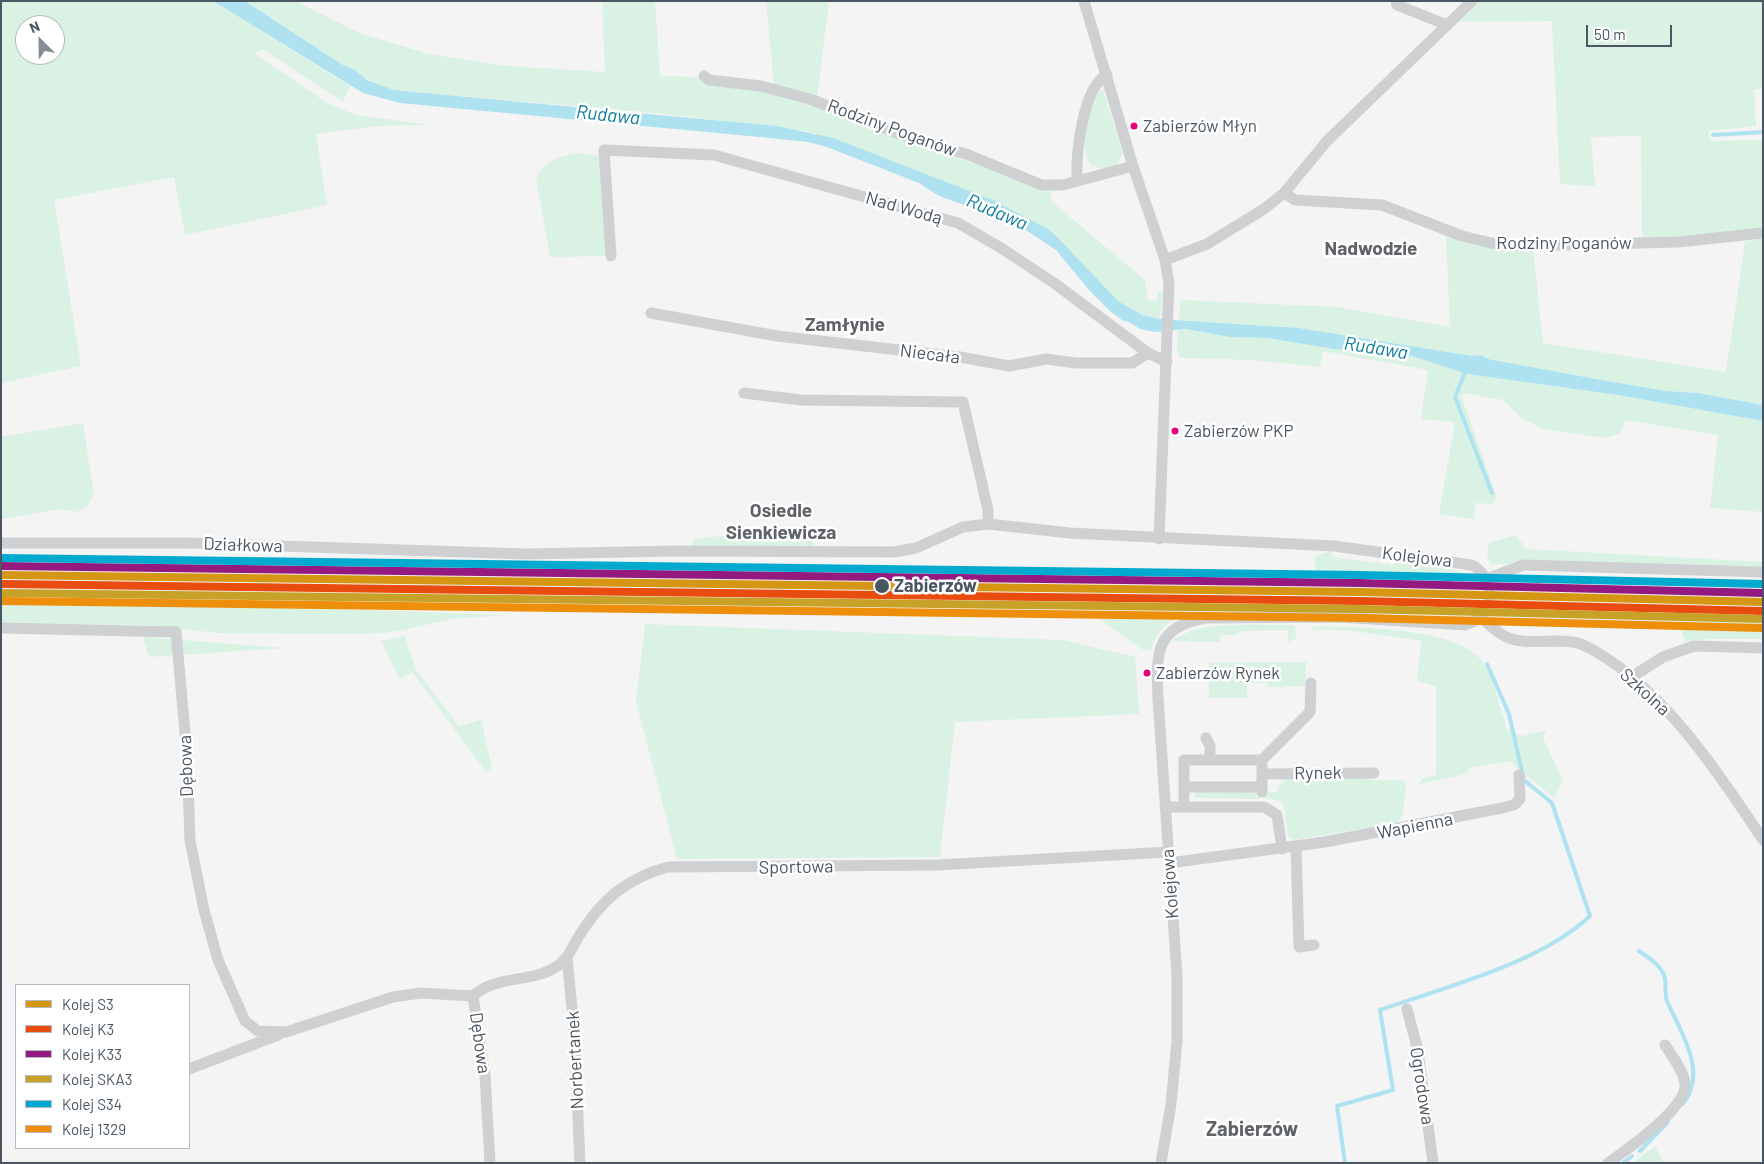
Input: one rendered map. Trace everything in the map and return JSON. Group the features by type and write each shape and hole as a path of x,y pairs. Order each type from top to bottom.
{"street":[{"path":"1084,1 1133,166 1165,260 1170,296 1159,539"},
{"path":"1396,1 1397,5 1447,25"},
{"path":"1165,260 1207,244 1264,209 1284,193 1327,141 1472,1"},
{"path":"1077,180 1078,145 1090,99 1097,82 1106,75"},
{"name":"Rodziny Poganów","path":"704,76 709,80 761,86 810,99 913,139 966,154 1042,185 1062,186 1077,180 1133,166"},
{"name":"Nad Wodą","path":"611,256 604,150 714,155 958,224 1001,248 1054,284 1148,354 1167,362"},
{"name":"Rodziny Poganów","path":"1284,193 1295,200 1382,205 1462,236 1496,244 1524,246 1678,242 1763,233"},
{"name":"Niecała","path":"650,313 777,336 960,357 1009,366 1046,359 1076,363 1132,363 1148,354"},
{"path":"744,393 801,400 963,402 988,510 988,524"},
{"name":"Kolejowa","path":"988,524 1070,533 1159,539 1319,545 1466,563 1477,568 1487,579"},
{"name":"Działkowa","path":"1,543 188,543 526,554 676,551 894,552 916,548 963,527 988,524"},
{"path":"1480,616 1488,603 1490,590 1487,579 1523,565 1763,572"},
{"name":"Kolejowa","path":"1161,1163 1171,1104 1177,1041 1177,976 1157,661 1163,640 1176,627 1193,620 1206,618 1339,617 1458,625 1469,624 1480,616"},
{"name":"Szkolna","path":"1480,616 1500,634 1511,640 1578,643 1619,668 1655,698 1688,735 1763,840"},
{"name":"Dębowa","path":"1,628 176,632 187,756 190,840 204,910 218,960 246,1021 258,1031 286,1032"},
{"path":"1630,678 1663,656 1694,646 1763,648"},
{"path":"1188,800 1184,787 1184,760 1262,760 1310,712 1311,682"},
{"path":"1206,738 1210,746 1210,760"},
{"path":"1184,787 1215,790 1262,789 1262,760"},
{"name":"Rynek","path":"1262,774 1374,772"},
{"name":"Wapienna","path":"1168,857 1296,847 1430,824 1514,805 1520,799 1518,775"},
{"path":"1165,807 1264,807 1277,815 1282,849"},
{"path":"1296,847 1299,947 1314,945"},
{"name":"Sportowa","path":"474,996 480,990 505,981 540,974 556,967 567,957 600,906 627,883 668,868 929,865 1168,857"},
{"name":"Norbertanek","path":"567,957 574,1028 580,1163"},
{"name":"Dębowa","path":"190,1069 286,1032 393,997 421,993 474,996 485,1076 490,1163"},
{"name":"Ogrodowa","path":"1407,1009 1418,1051 1433,1163"},
{"path":"242,1050 258,1031"},
{"path":"1608,1163 1653,1130 1682,1094 1685,1085 1682,1075 1665,1044"}],"green space":[{"path":"1,1 213,1 350,86 343,102 264,50 254,53 327,103 356,115 430,125 377,126 316,134 327,205 185,235 174,177 54,200 81,366 1,383"},
{"path":"245,1 295,1 359,33 429,54 506,66 605,72 602,1 655,1 660,76 699,77 701,82 767,89 1050,191 1051,201 1145,280 1148,300 1156,301 1159,291 1163,293 1160,319 1142,315 1118,301 1047,229 995,201 807,131 666,114 394,90 367,80"},
{"path":"766,1 829,1 817,97 774,85"},
{"path":"1480,1 1763,1 1763,88 1754,90 1756,126 1709,131 1710,141 1763,140 1763,230 1741,235 1642,239 1641,136 1591,137 1595,186 1560,184 1552,21 1459,22"},
{"path":"1101,89 1103,90 1123,153 1116,165 1107,169 1092,166 1087,159 1084,139 1088,116"},
{"path":"578,153 600,156 607,256 550,257 536,178 544,167 553,160"},
{"path":"1446,237 1481,246 1533,248 1543,343 1726,372 1745,242 1763,238 1763,405 1698,393 1666,391 1585,377 1488,359 1482,355 1472,356 1299,328 1179,320 1180,300 1338,307 1450,327"},
{"path":"1186,329 1230,337 1267,338 1334,349 1412,356 1467,374 1618,395 1763,421 1763,512 1710,508 1718,435 1625,420 1621,433 1606,438 1542,429 1520,417 1503,400 1463,393 1462,398 1497,498 1492,504 1475,503 1474,519 1439,514 1455,422 1421,419 1428,370 1323,351 1320,367 1252,360 1180,358 1177,350 1178,330"},
{"path":"83,423 94,494 87,507 79,512 61,509 1,519 1,437"},
{"path":"811,526 814,546 693,547 693,539"},
{"path":"1516,535 1526,549 1763,562 1763,566 1518,560 1508,564 1491,564 1487,557 1489,543"},
{"path":"1331,551 1333,557 1393,565 1399,561 1439,566 1460,572 1474,580 1315,576 1315,556"},
{"path":"1,601 192,604 508,615 451,619 400,631 365,634 218,633 142,625 1,624"},
{"path":"1184,611 1184,614 1172,620 1163,628 1156,638 1151,651 1141,649 1095,615"},
{"path":"1673,611 1763,614 1763,639 1685,641"},
{"path":"645,624 1062,640 1135,657 1139,714 955,722 940,857 677,859 636,702"},
{"path":"1248,624 1295,625 1295,639 1288,642 1288,630 1242,631 1236,635 1221,635 1220,642 1172,641 1198,629 1214,626"},
{"path":"1314,626 1382,629 1434,636 1457,644 1475,654 1487,668 1490,675 1507,730 1522,736 1546,730 1543,738 1563,781 1554,798 1509,761 1469,768 1466,774 1419,784 1423,778 1436,775 1436,686 1417,681 1421,641 1352,631 1311,631"},
{"path":"405,636 416,670 459,726 481,720 492,768 486,772 412,672 400,679 381,641"},
{"path":"143,637 285,648 149,657"},
{"path":"1306,662 1306,686 1268,687 1267,683 1247,683 1247,698 1209,698 1209,663"},
{"path":"1370,776 1370,780 1403,780 1406,784 1403,813 1398,823 1293,840 1288,837 1284,806 1280,801 1264,798 1264,792 1278,792 1278,787 1288,777"},
{"path":"1195,792 1260,792 1260,799 1195,798"},
{"path":"1655,1146 1664,1163 1632,1163"}],"water":[{"name":"Rudawa","path":"213,1 245,1 341,64 355,70 367,80 394,90 777,126 833,138 995,201 1048,229 1118,301 1142,315 1160,319 1299,328 1472,356 1482,355 1488,359 1585,377 1666,391 1698,393 1763,405 1763,421 1618,395 1467,374 1412,356 1334,349 1267,338 1230,337 1186,329 1156,332 1140,329 1122,320 1110,311 1090,291 1056,250 1017,224 939,196 919,183 827,147 808,142 770,138 400,103 363,93"}],"waterway":[{"path":"1713,135 1763,132"},
{"path":"1466,370 1455,397 1492,493"},
{"path":"1345,1163 1337,1106 1393,1090 1380,1010 1462,983 1518,961 1545,948 1569,933 1590,916 1552,803 1524,780 1509,714 1487,664"},
{"path":"1639,951 1650,958 1662,971 1667,1001 1690,1053 1693,1066 1693,1080 1690,1093 1682,1105"},
{"path":"1640,1151 1668,1122"},
{"path":"1623,1163 1632,1156"}],"rail line":[{"name":"S34","path":"1,558 1360,575 1763,584"},
{"name":"K33","path":"1,566 1360,583 1763,593"},
{"name":"S3","path":"1,575 1360,592 1763,602"},
{"name":"K3","path":"1,584 1360,601 1763,611"},
{"name":"SKA3","path":"1,593 1360,609 1763,619"},
{"name":"1329","path":"1,601 1360,618 1762,628"}],"place":[{"name":"Zabierzów Młyn","path":"1134,126"},
{"name":"Zabierzów PKP","path":"1175,431"},
{"name":"Zabierzów","path":"882,586"},
{"name":"Zabierzów Rynek","path":"1147,673"}],"district":[{"name":"Nadwodzie","path":"1371,249"},
{"name":"Zamłynie","path":"845,325"},
{"name":"Osiedle Sienkiewicza","path":"781,522"},
{"name":"Zabierzów","path":"1252,1129"}]}
